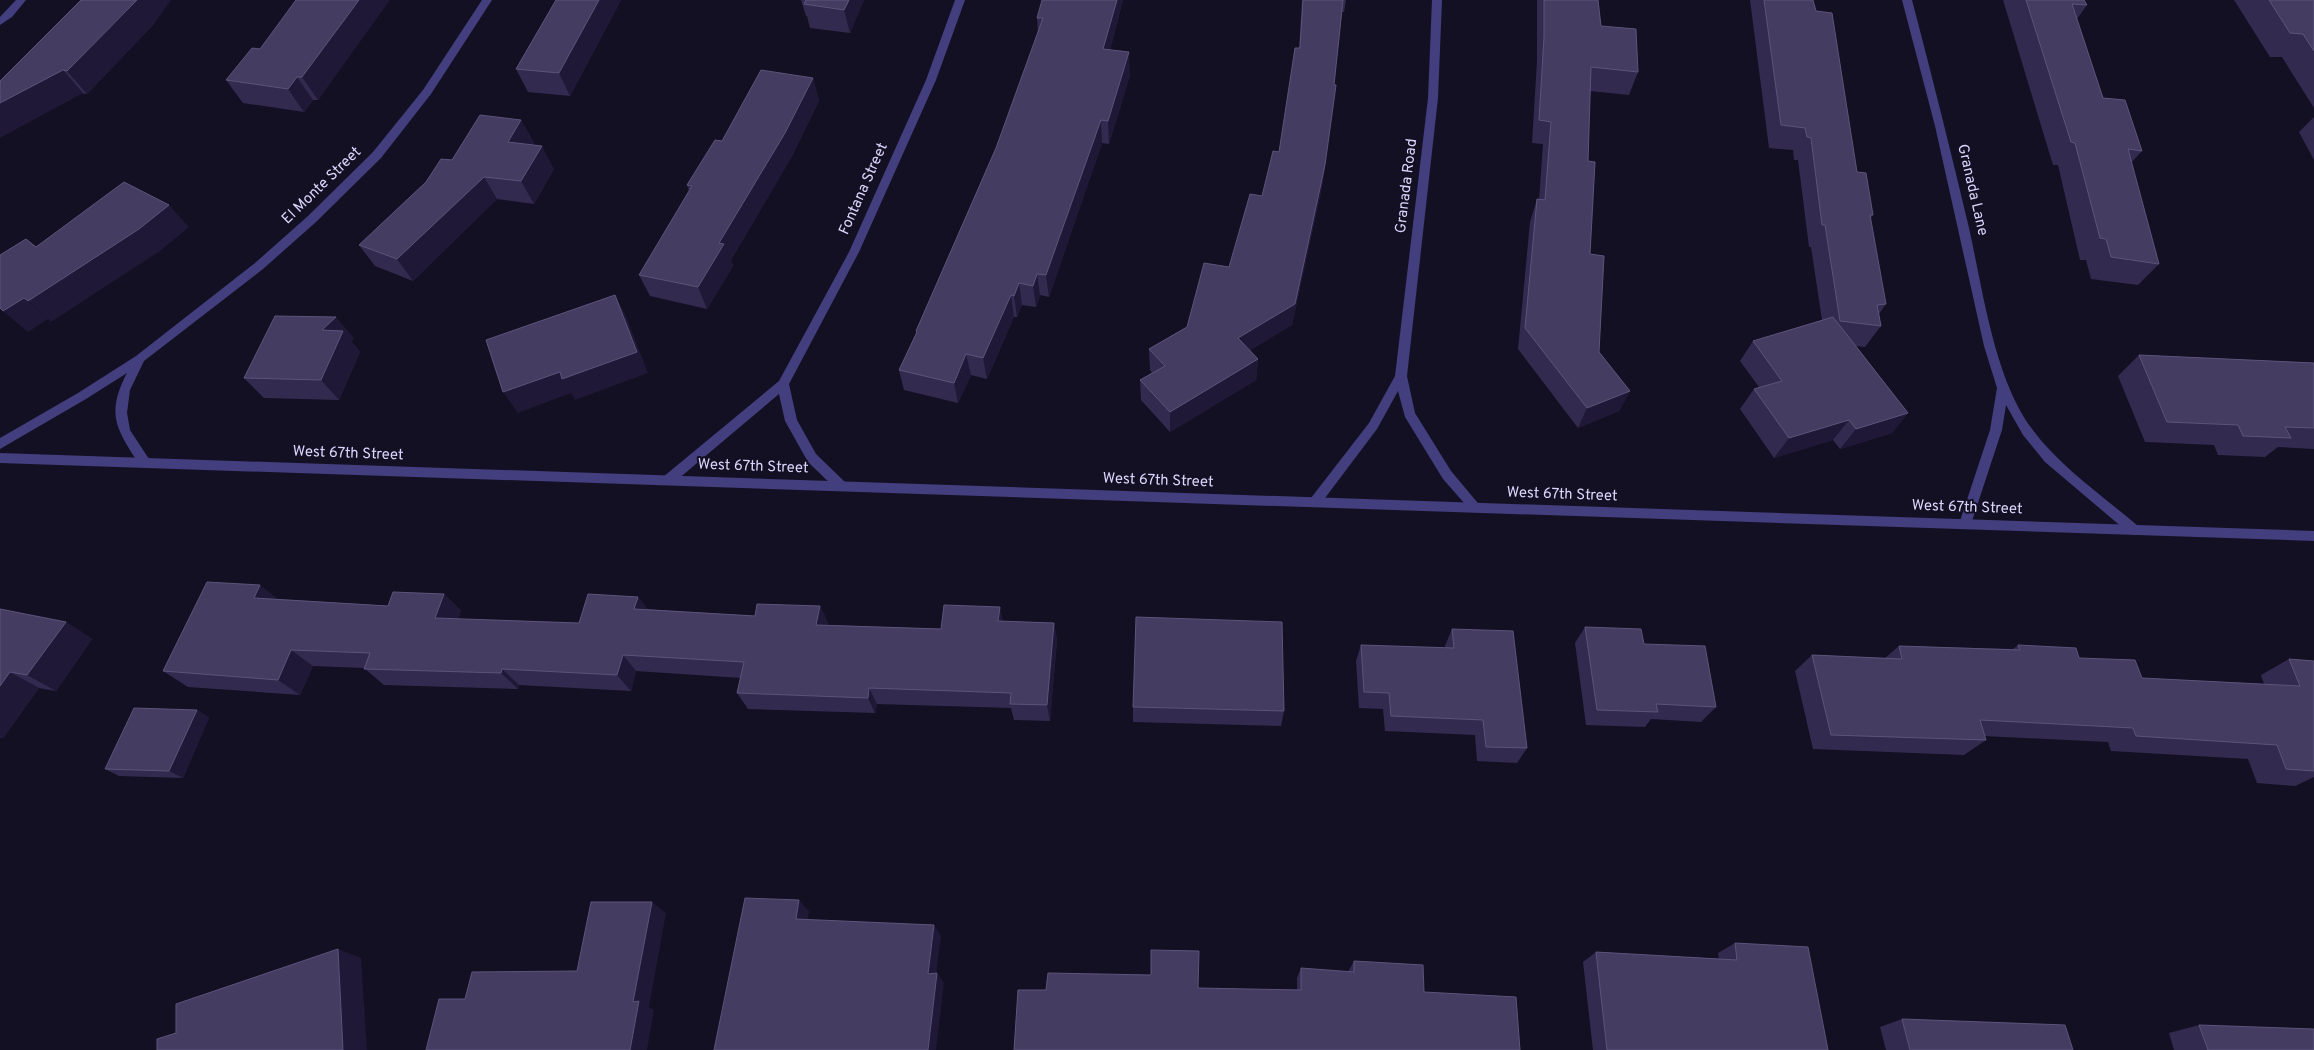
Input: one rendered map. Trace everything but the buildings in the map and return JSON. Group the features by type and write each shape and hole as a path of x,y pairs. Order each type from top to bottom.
{"street":[{"path":"0,22 9,15 21,0"},
{"name":"El Monte Street","path":"0,444 82,396 140,358 259,266 312,220 377,155 427,92 487,0"},
{"name":"Fontana Street","path":"667,481 783,384 854,252 930,80 960,0"},
{"name":"Granada Road","path":"1437,0 1433,98 1401,376 1409,414 1447,475 1476,508"},
{"name":"Granada Lane","path":"1907,0 1940,126 1990,346 2002,388 2027,432 2049,458 2134,530"},
{"name":"El Monte Street","path":"140,358 124,390 121,413 124,430 146,463"},
{"name":"Granada Road","path":"1315,502 1373,426 1401,376"},
{"path":"783,384 791,421 812,458 842,487"},
{"name":"Granada Lane","path":"1965,524 1996,430 2002,388"},
{"name":"West 67th Street","path":"0,458 2314,536"}]}
